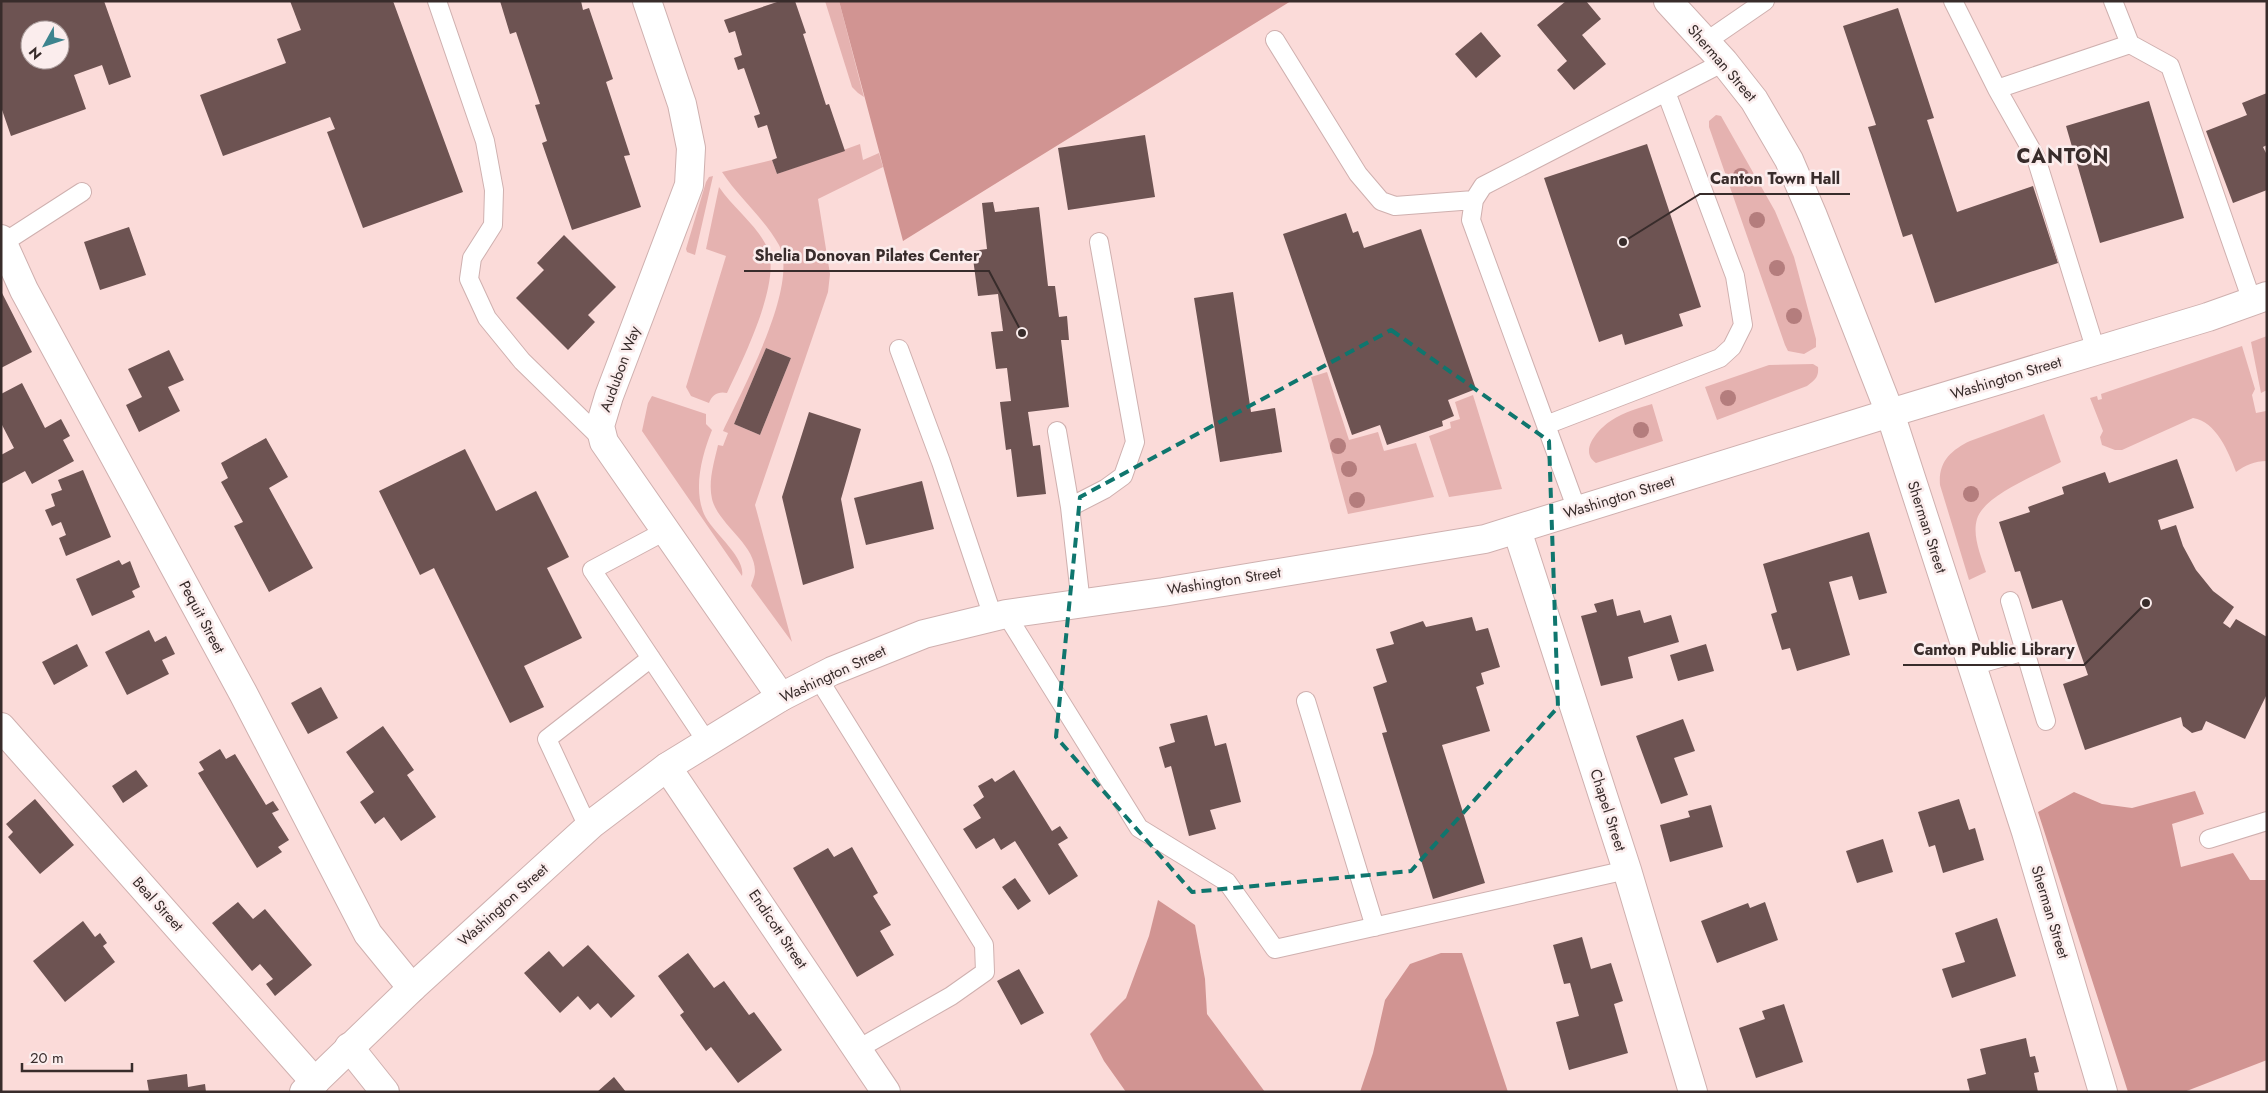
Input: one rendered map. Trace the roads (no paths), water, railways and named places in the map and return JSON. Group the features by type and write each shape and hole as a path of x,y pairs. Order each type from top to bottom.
{"main road":[{"name":"Audubon Way","path":"604,442 600,426 602,416 689,185 691,148 682,104 647,1"},
{"name":"Sherman Street","path":"1676,4 1704,43 1724,62 1754,100 1789,160 1890,413 2026,832 2103,1092"},
{"name":"Pequit Street","path":"2,241 24,290 243,693 368,934 412,988"},
{"name":"Washington Street","path":"309,1087 412,988 588,828 667,767 781,698 818,678 924,634 999,616 1485,539 1890,413 2208,317 2259,299"},
{"path":"604,442 667,530 781,698"},
{"name":"Chapel Street","path":"1517,530 1627,870 1693,1092"},
{"name":"Beal Street","path":"1,727 309,1087"},
{"name":"Endicott Street","path":"667,767 886,1092"},
{"path":"349,1047 385,1092"}],"lane":[{"path":"437,1 485,141 494,190 493,225 472,258 469,279 487,318 522,361 604,442"},
{"path":"1704,43 1764,1"},
{"path":"1953,1 1997,89 2036,158 2096,351"},
{"path":"2113,1 2130,44 2170,66 2259,299"},
{"path":"1275,40 1358,174 1381,201 1395,206 1474,200"},
{"path":"1997,89 2130,44"},
{"path":"1577,510 1471,220 1474,200 1483,186 1724,62"},
{"path":"1546,425 1720,358 1732,348 1743,324 1735,276 1666,92"},
{"path":"2,241 82,192"},
{"path":"1070,508 1106,489 1123,476 1135,442 1099,242"},
{"path":"899,350 999,616 1139,828 1228,882 1275,949 1627,870"},
{"path":"1058,431 1070,508 1080,604"},
{"path":"667,530 592,570 707,742"},
{"path":"2010,601 2046,721"},
{"path":"1972,666 2025,651"},
{"path":"588,828 547,739 651,658"},
{"path":"818,678 984,945 985,972 951,996 858,1049"},
{"path":"1306,701 1375,927"},
{"path":"2208,838 2267,821"}],"place":[{"name":"Canton Town Hall","path":"1623,242"},
{"name":"Shelia Donovan Pilates Center","path":"1022,333"},
{"name":"Canton Public Library","path":"2146,603"}],"district":[{"name":"CANTON","path":"2063,156"}]}
